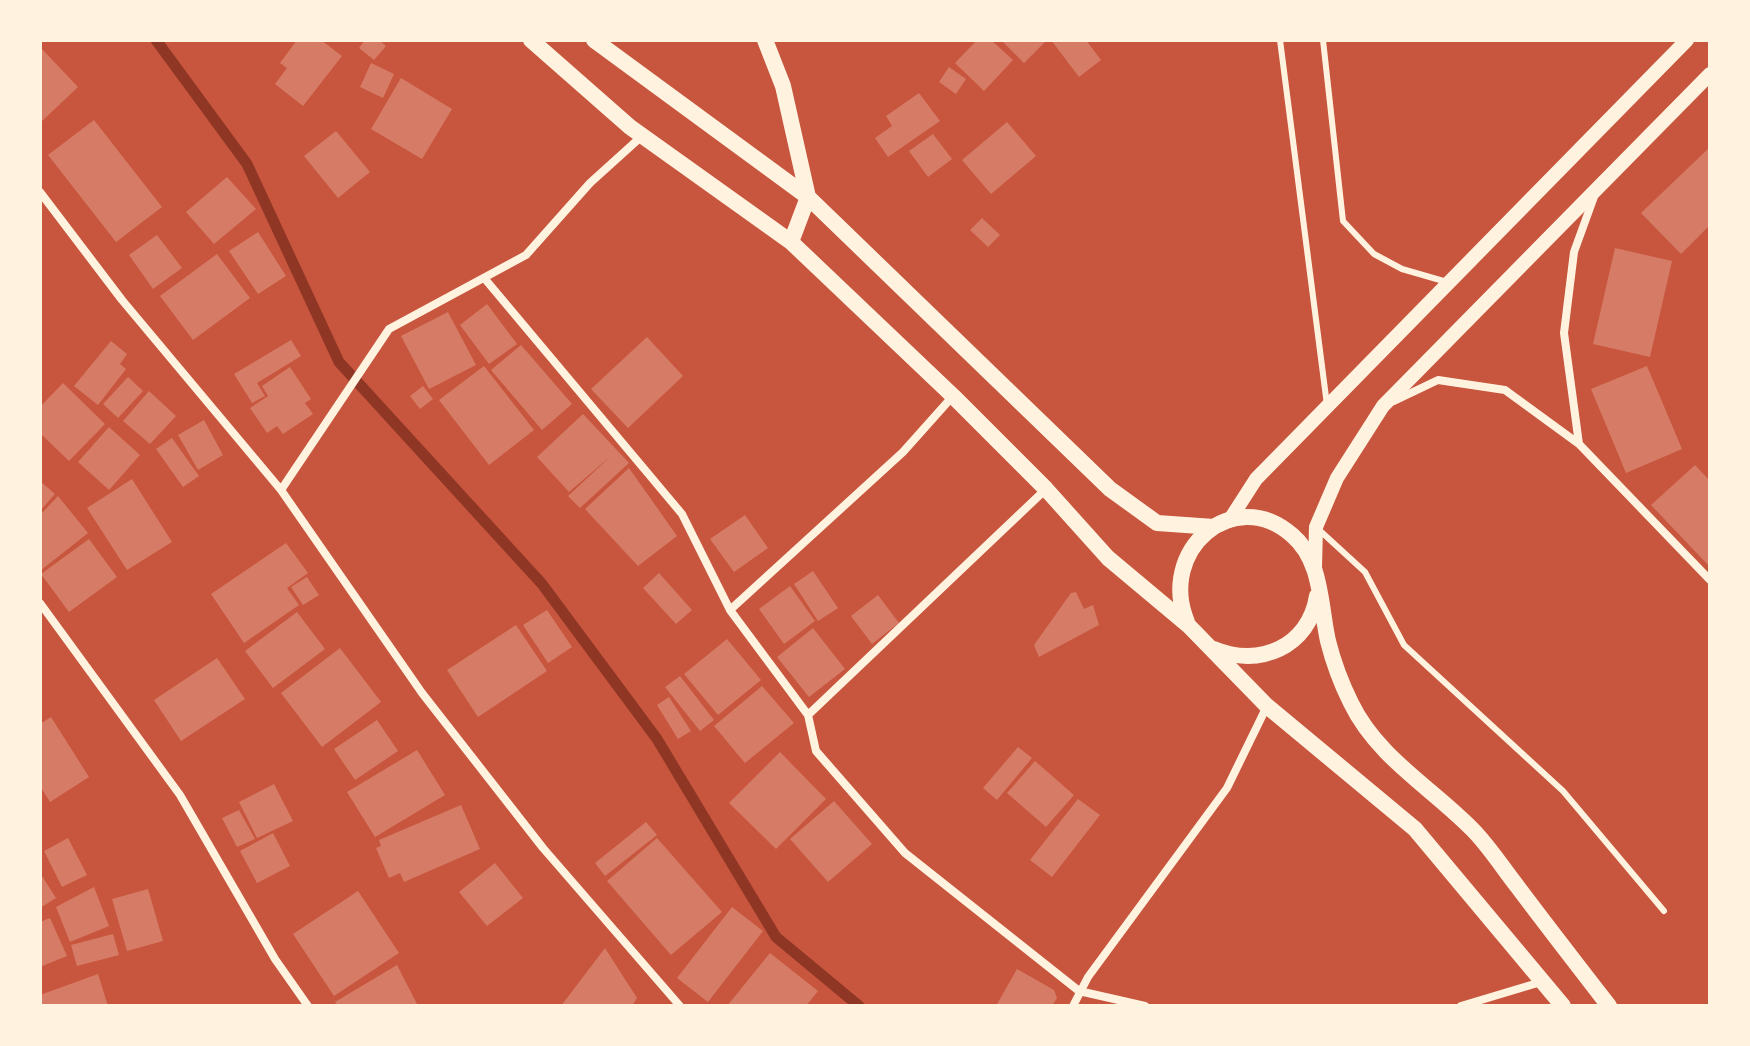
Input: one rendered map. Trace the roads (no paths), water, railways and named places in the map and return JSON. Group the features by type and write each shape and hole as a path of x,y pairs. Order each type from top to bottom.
{"main road":[{"path":"531,40 642,136 791,242 953,396 1046,489 1108,558 1188,625 1267,706 1415,829 1563,1006"},
{"path":"594,40 808,197 1110,489 1157,523 1222,524 1261,520 1289,532 1301,544 1315,567 1329,645 1352,705 1402,768 1473,830 1609,1006"},
{"path":"765,40 783,86 808,197 791,242"},
{"path":"1188,625 1178,594 1179,577 1194,543 1222,524"},
{"path":"1200,639 1229,655 1250,658 1271,654 1292,643 1308,624 1318,591"}],"street":[{"path":"1222,524 1256,479 1687,40"},
{"path":"1315,567 1316,527 1337,478 1383,406 1710,74"},
{"path":"281,490 389,329 526,255 590,183 642,136"},
{"path":"1579,444 1564,333 1574,252 1598,188"},
{"path":"40,192 132,312 281,490 422,693 543,848 680,1006"},
{"path":"485,279 682,514 730,610 808,715 816,751 905,853 1079,991 1145,1006"},
{"path":"1383,406 1438,380 1505,390 1579,444 1710,580"},
{"path":"730,610 903,452 953,396"},
{"path":"808,715 1046,489"},
{"path":"40,603 180,795 275,959 308,1006"},
{"path":"1073,1006 1079,991 1227,788 1267,706"},
{"path":"1461,1006 1544,981"}],"lane":[{"path":"1280,40 1327,406"},
{"path":"1323,40 1343,221 1374,254 1402,269 1447,282"},
{"path":"1316,527 1365,572 1404,645 1563,791 1664,911"}],"waterway":[{"path":"156,40 247,164 339,362 542,584 657,739 776,937 859,1006"}]}
